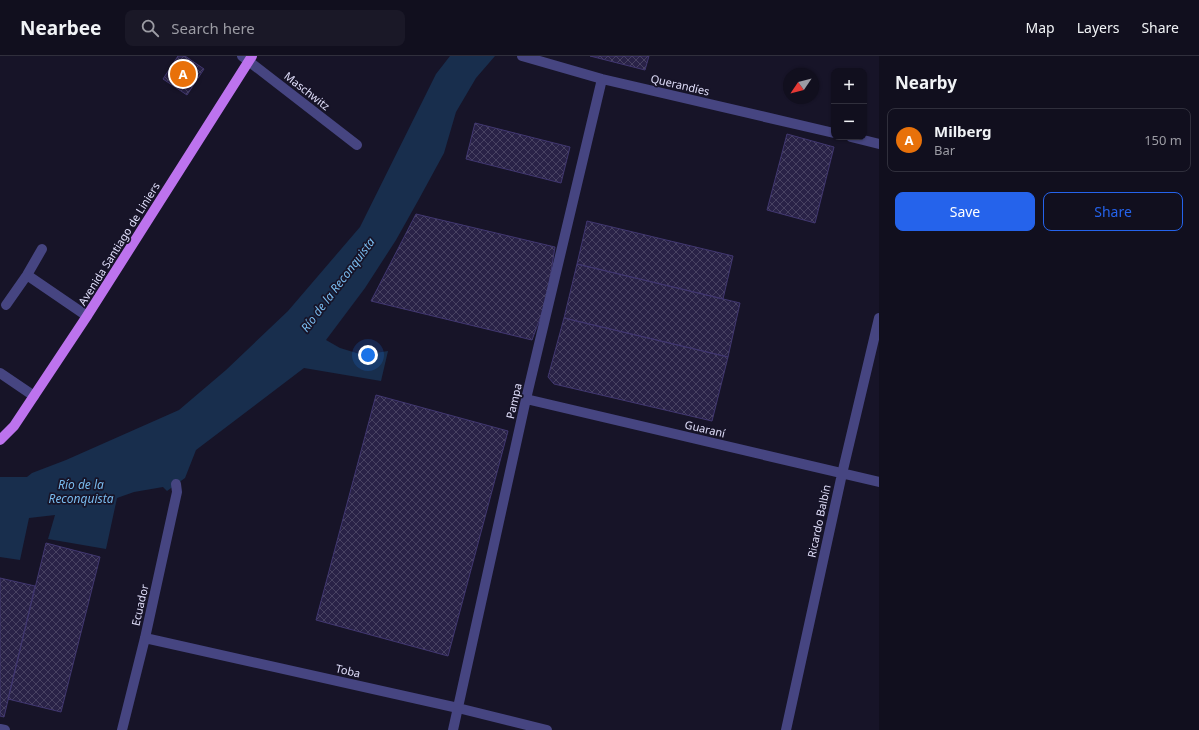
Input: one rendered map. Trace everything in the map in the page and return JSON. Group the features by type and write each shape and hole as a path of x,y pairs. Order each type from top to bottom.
{"main road":[{"name":"Avenida Santiago de Liniers","path":"0,440 14,426 87,316 247,58"}],"street":[{"name":"Querandíes","path":"522,56 536,58 602,79 831,132"},
{"name":"Maschwitz","path":"247,58 357,145"},
{"name":"Pampa","path":"453,730 526,399 602,79"},
{"path":"863,140 879,144"},
{"path":"6,305 28,275 42,249"},
{"path":"28,275 87,316"},
{"name":"Ricardo Balbín","path":"786,730 842,474 879,318"},
{"path":"0,373 34,396"},
{"name":"Guaraní","path":"526,399 879,482"},
{"name":"Ecuador","path":"122,730 145,638 177,492 176,484"},
{"name":"Toba","path":"145,638 458,708 546,730"},
{"path":"0,729 5,730"}],"water":[{"name":"Río de la Reconquista","path":"450,56 495,56 476,78 456,112 444,153 396,240 365,288 326,340 340,348 363,355 388,351 381,381 304,368 196,450 185,478 167,491 163,487 134,492 117,498 106,549 48,539 55,515 29,518 20,560 0,557 0,477 27,477 32,473 66,460 179,410 226,370 288,311 360,227 436,74"}],"building":[{"path":"178,56 185,56 204,69 187,95 163,79"},
{"path":"590,56 649,56 645,70"},
{"path":"475,123 570,147 561,183 466,159"},
{"path":"787,134 834,147 815,223 767,210"},
{"path":"416,214 555,247 546,302 532,340 371,301"},
{"path":"587,221 733,256 723,299 577,264"},
{"path":"577,264 740,303 728,357 564,318"},
{"path":"564,318 728,357 712,421 554,384 548,377"},
{"path":"376,395 508,431 448,656 316,620"},
{"path":"46,543 100,557 61,712 8,699"},
{"path":"0,578 35,586 4,717 0,716"}],"place":[{"name":"Milberg","path":"183,74"}]}
